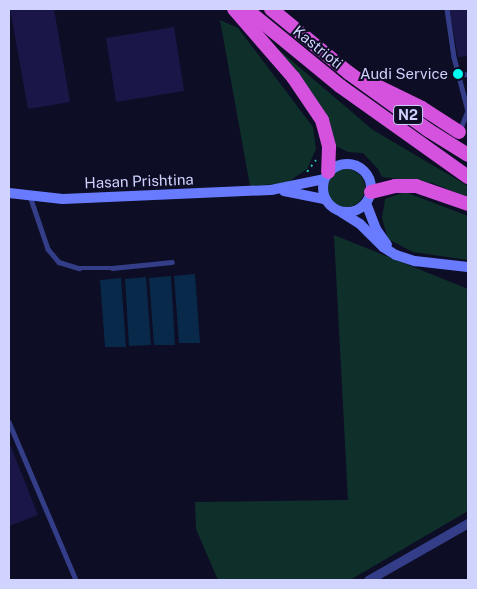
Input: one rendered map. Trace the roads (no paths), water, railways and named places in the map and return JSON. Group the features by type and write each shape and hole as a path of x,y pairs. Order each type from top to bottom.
{"highway":[{"path":"234,9 293,78 322,120 329,147 326,176"},
{"name":"Kastrioti","path":"246,9 347,91 468,177"},
{"name":"Kastrioti","path":"271,9 349,73"},
{"path":"349,73 422,108 464,135"},
{"name":"N2","path":"349,73 428,130 468,155"},
{"path":"369,197 395,186 416,186 468,204"}],"main road":[{"path":"396,255 378,232 369,197 369,178 360,167 346,163 339,165 326,176 322,186 324,199 334,209 360,224 382,247 396,255 415,261 468,267"},
{"name":"Hasan Prishtina","path":"270,190 326,176"},
{"name":"Hasan Prishtina","path":"9,193 62,199 270,190 298,193 324,199"},
{"path":"340,212 354,212 369,197"}],"street":[{"path":"368,580 468,523"}],"lane":[{"path":"447,9 459,75 467,103 464,135"},
{"path":"459,75 468,74"},
{"path":"30,196 48,248 59,262 79,268 112,268 172,262"},
{"path":"9,422 76,580"}],"water":[{"path":"195,274 200,343 179,343 174,276"},
{"path":"171,276 175,345 154,345 149,278"},
{"path":"146,277 151,345 129,346 125,279"},
{"path":"121,278 126,347 105,347 100,280"}],"place":[{"name":"Audi Service","path":"458,74"}]}
